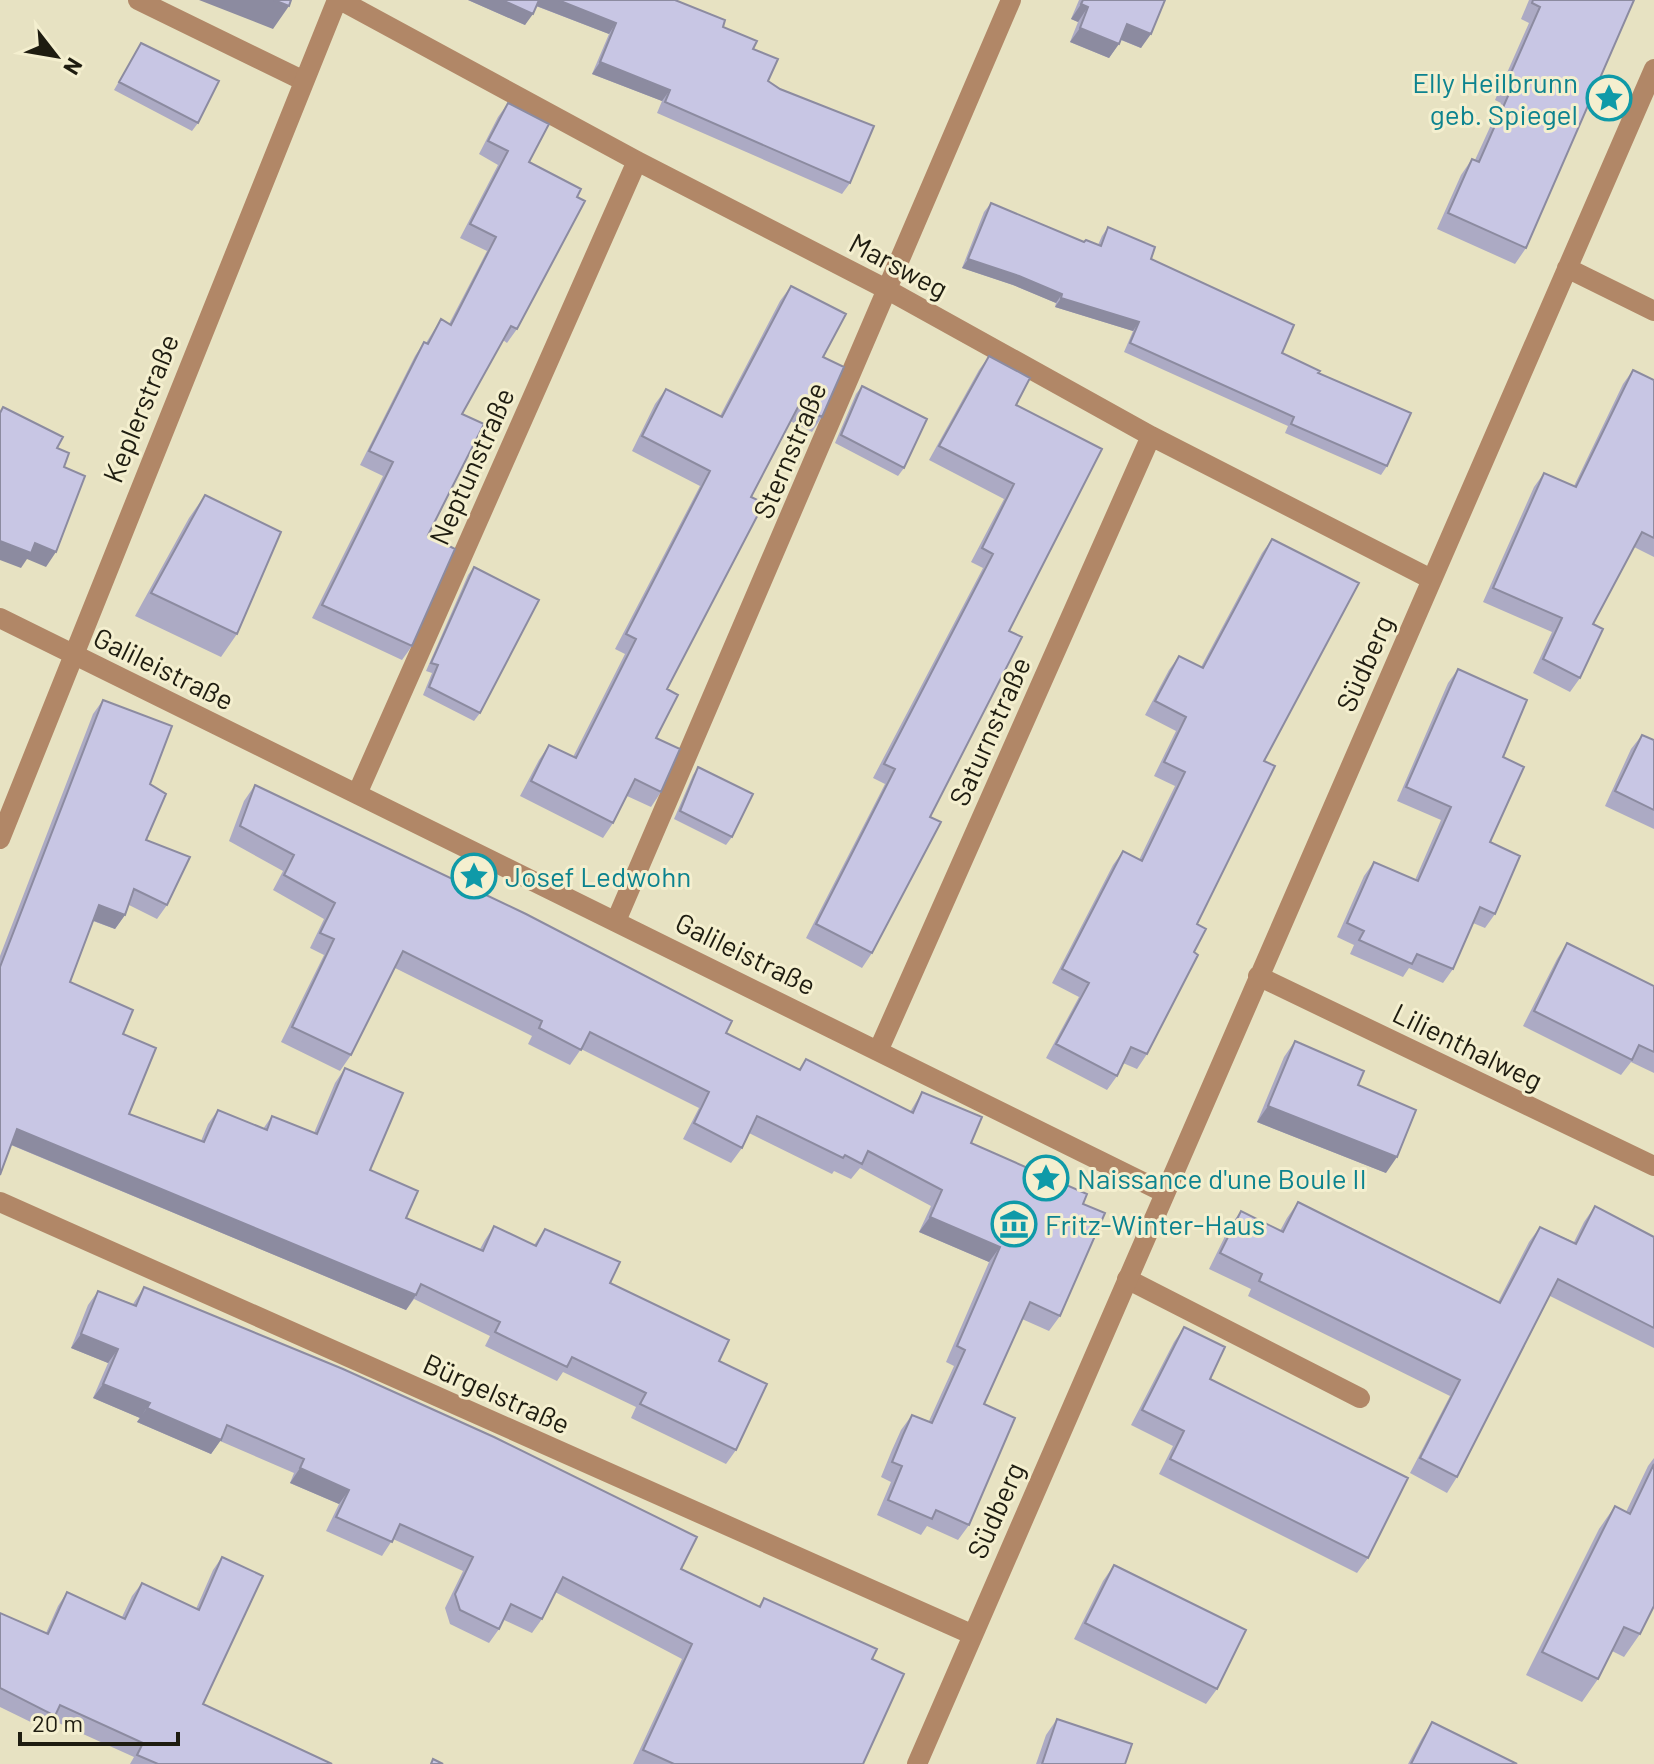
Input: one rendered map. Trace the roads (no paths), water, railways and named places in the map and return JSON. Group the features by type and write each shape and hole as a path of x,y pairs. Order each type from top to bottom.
{"street":[{"path":"138,0 302,80"},
{"name":"Keplerstraße","path":"0,839 302,80 339,0"},
{"name":"Marsweg","path":"339,0 637,161 888,290 1151,436 1431,579"},
{"name":"Sternstraße","path":"616,921 1011,0"},
{"name":"Südberg","path":"917,1764 1654,69"},
{"name":"Neptunstraße","path":"357,794 637,161"},
{"path":"1567,268 1654,311"},
{"name":"Saturnstraße","path":"879,1049 1151,436"},
{"name":"Galileistraße","path":"0,618 879,1049 1165,1193"},
{"name":"Lilienthalweg","path":"1258,976 1654,1166"},
{"name":"Bürgelstraße","path":"0,1202 971,1634"},
{"path":"1127,1279 1360,1398"}],"place":[{"name":"Elly Heilbrunn geb. Spiegel","path":"1609,98"},
{"name":"Josef Ledwohn","path":"474,876"},
{"name":"Naissance d'une Boule II","path":"1046,1178"},
{"name":"Fritz-Winter-Haus","path":"1014,1224"}]}
